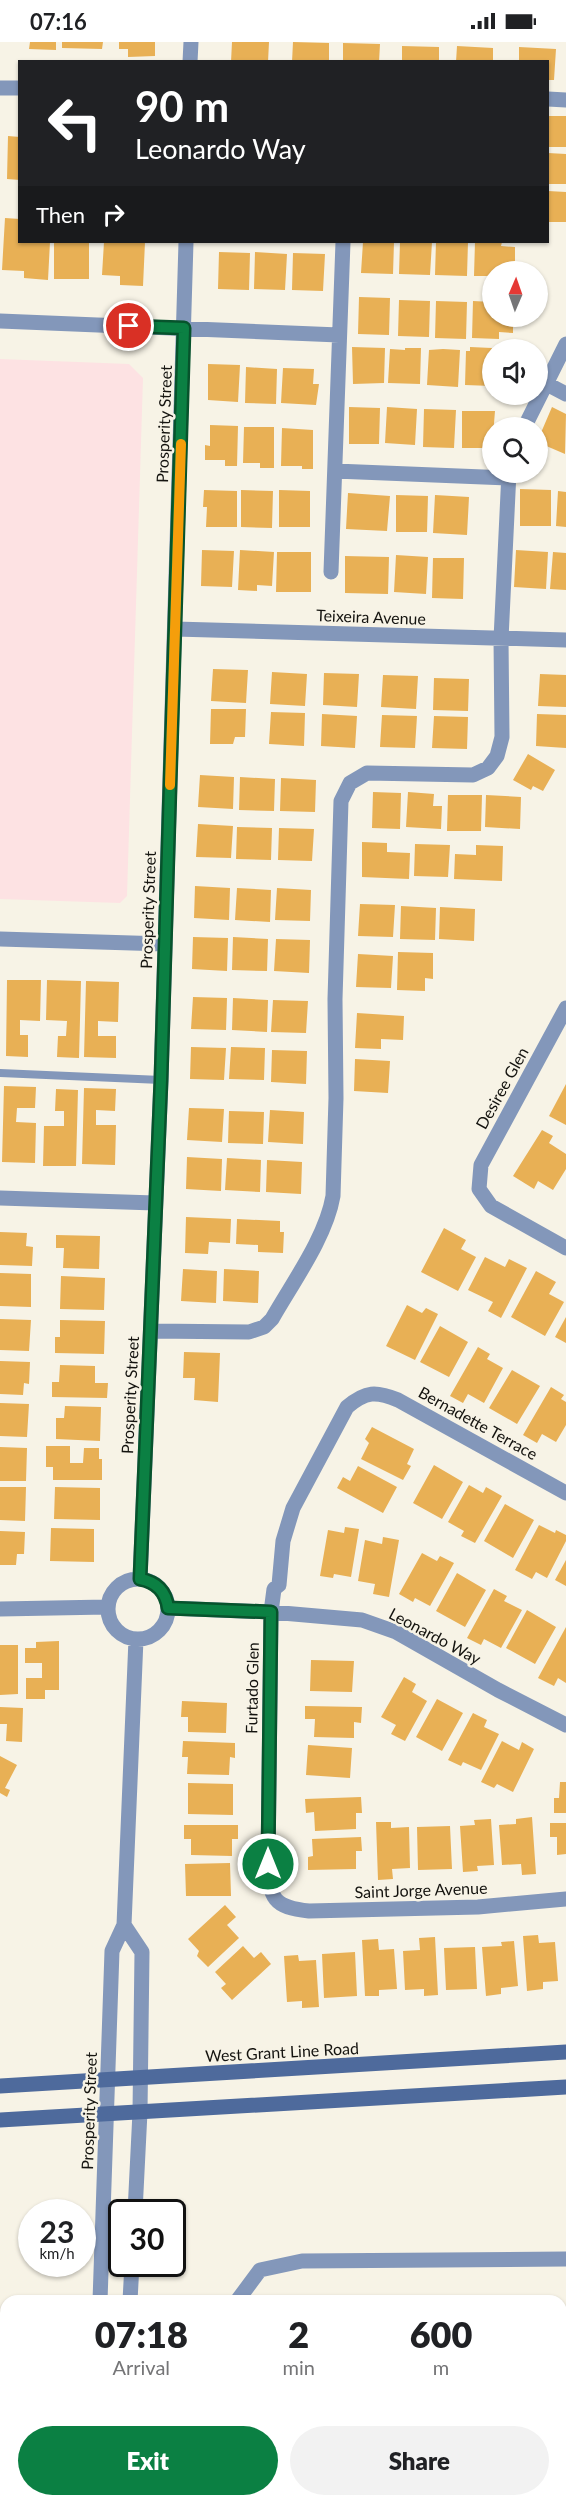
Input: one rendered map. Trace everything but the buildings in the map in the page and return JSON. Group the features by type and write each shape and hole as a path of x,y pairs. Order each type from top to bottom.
{"main road":[{"name":"West Grant Line Road","path":"0,2086 566,2052"},
{"path":"0,2120 566,2087"}],"street":[{"path":"190,60 191,42"},
{"path":"0,88 18,88"},
{"path":"549,99 566,100"},
{"name":"Prosperity Street","path":"140,1579 161,1080 186,243"},
{"path":"331,572 343,243"},
{"path":"0,321 339,335"},
{"path":"548,377 566,344"},
{"path":"548,385 566,394"},
{"path":"335,471 482,474"},
{"path":"151,1331 249,1332 264,1327 272,1318 322,1230 331,1209 336,1098 334,999 341,801 350,783 367,773 473,775 488,768 497,756 502,737 501,639 508,483"},
{"name":"Teixeira Avenue","path":"175,629 566,640"},
{"path":"0,939 165,944"},
{"name":"Desiree Glen","path":"566,1008 481,1165 479,1189 491,1206 566,1248"},
{"path":"0,1198 155,1203"},
{"name":"Bernadette Terrace","path":"370,1394 382,1394 398,1400 566,1493"},
{"name":"Furtado Glen","path":"277,1903 269,1888 268,1864 271,1612 274,1589 279,1585 283,1541 293,1508 347,1407 359,1397 370,1394"},
{"path":"140,1579 149,1581 163,1592 168,1608 167,1618 155,1634 146,1639 136,1640 118,1632 112,1625 107,1607 109,1598 122,1583 140,1579"},
{"path":"0,1609 107,1607"},
{"name":"Leonardo Way","path":"168,1608 271,1612 363,1620 396,1632 498,1690 566,1725"},
{"name":"Prosperity Street","path":"100,2295 112,1951 124,1925 136,1640"},
{"name":"Saint Jorge Avenue","path":"277,1903 291,1909 321,1911 478,1907 566,1899"},
{"path":"124,1925 142,1952 140,2112 136,2199"},
{"path":"241,2295 260,2270 302,2261 566,2259"},
{"path":"130,2295 131,2277"}],"lane":[{"path":"0,1073 161,1080"}],"shaded area":[{"path":"0,359 129,364 143,378 127,896 120,903 0,899"}],"slow traffic":[{"path":"170,785 181,444"}],"route":[{"path":"129,326 184,328 161,1080 140,1579 157,1585 167,1600 168,1608 271,1612 268,1864"}]}
